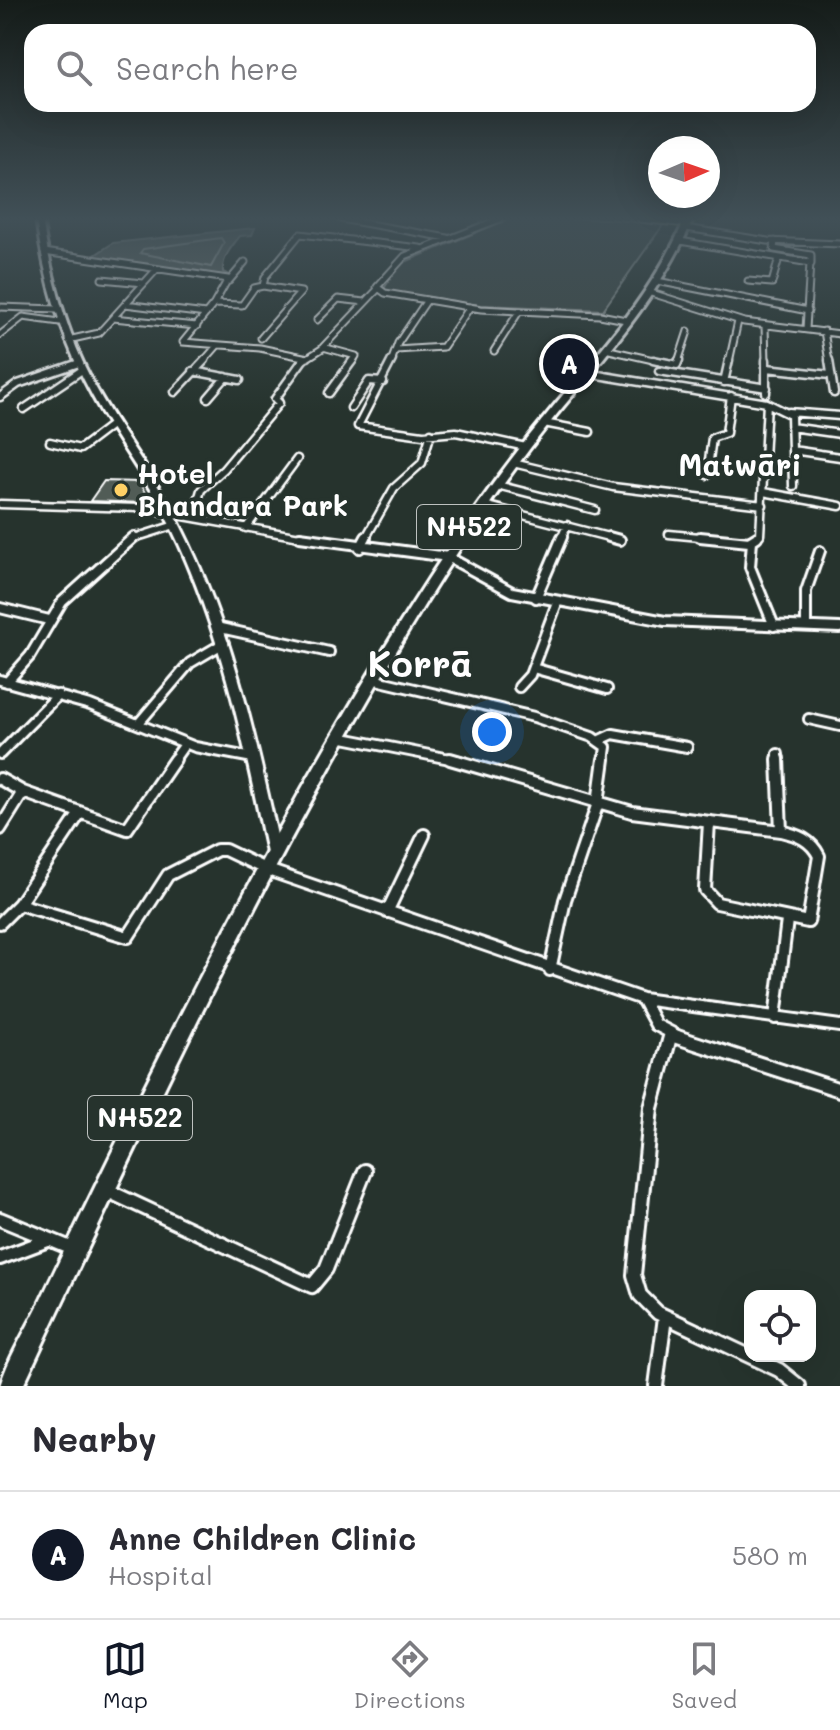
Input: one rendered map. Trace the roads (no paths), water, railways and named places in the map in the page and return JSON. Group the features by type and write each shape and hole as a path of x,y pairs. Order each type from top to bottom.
{"highway":[{"name":"NH522","path":"11,1386 104,1190 270,861 338,736 448,557 497,485 655,284"}],"main road":[{"path":"51,284 57,309 81,367 175,525 224,643 253,758 270,861"}],"street":[{"path":"0,335 23,317 65,331 97,334 142,284"},
{"path":"227,284 183,342 260,348 308,358"},
{"path":"193,517 201,490 224,469 279,403 275,399 293,369 323,348 382,284"},
{"path":"670,284 808,311"},
{"path":"770,304 771,284"},
{"path":"806,329 810,284"},
{"path":"214,304 242,305 254,288 263,286 301,292 261,338"},
{"path":"378,289 470,307 518,313 600,315 626,320"},
{"path":"648,292 738,321 840,334"},
{"path":"317,320 338,299 365,302"},
{"path":"427,300 396,350 383,382 358,426 423,435 456,432 526,447"},
{"path":"125,304 206,314"},
{"path":"0,307 37,311 57,309"},
{"path":"396,350 443,347 470,307"},
{"path":"494,351 518,313"},
{"path":"113,318 197,326"},
{"path":"724,382 738,321"},
{"path":"765,326 767,388 762,529 752,541 750,567 774,626"},
{"path":"605,349 677,365 688,331"},
{"path":"824,331 834,393"},
{"path":"175,392 217,346"},
{"path":"323,348 356,356 329,393"},
{"path":"0,397 18,384 81,367"},
{"path":"24,409 81,367"},
{"path":"767,368 830,375"},
{"path":"193,371 240,380"},
{"path":"545,371 731,396 766,402 789,412 840,416"},
{"path":"659,371 767,388"},
{"path":"208,398 226,377"},
{"path":"351,408 368,382 383,382"},
{"path":"707,475 712,438 726,433 731,396"},
{"path":"789,412 793,486"},
{"path":"544,423 590,432"},
{"path":"50,442 80,449 113,424"},
{"path":"791,427 840,434"},
{"path":"360,548 394,488 422,463 431,433"},
{"path":"792,450 840,457"},
{"path":"246,528 297,459"},
{"path":"513,463 604,486 763,505"},
{"path":"497,485 595,510"},
{"path":"763,492 840,506"},
{"path":"0,504 129,507 360,548 448,557 496,586 536,598 665,621 840,628"},
{"path":"484,505 620,540"},
{"path":"3,681 30,656 49,620 70,593 126,541 143,532 175,525"},
{"path":"536,598 567,525"},
{"path":"669,534 752,541"},
{"path":"806,626 806,591 820,551"},
{"path":"519,687 533,668 557,603"},
{"path":"0,608 49,620"},
{"path":"216,627 329,652"},
{"path":"138,724 190,663 224,643"},
{"path":"533,668 607,689"},
{"path":"372,679 516,712 600,740 613,734 687,747"},
{"path":"3,681 58,695 185,744 253,758"},
{"path":"0,754 58,695"},
{"path":"809,719 840,726"},
{"path":"338,736 480,765 632,812 781,831 807,839 816,847 820,864 812,917 802,923 717,903 709,898 705,890 709,822"},
{"path":"550,970 565,900 598,803 607,756 600,740"},
{"path":"0,779 23,792 127,829 185,744"},
{"path":"778,754 781,831"},
{"path":"0,829 23,792"},
{"path":"0,923 19,904 80,813"},
{"path":"387,912 424,835"},
{"path":"19,904 128,937 168,875 217,850 225,850 270,861 387,912 642,999 840,1026"},
{"path":"775,1018 787,920"},
{"path":"642,999 656,1025 671,1035 840,1090"},
{"path":"671,1035 651,1108 634,1275 637,1295 647,1307 779,1370 799,1386"},
{"path":"104,1190 312,1286 326,1269 365,1171"},
{"path":"0,1219 76,1250"},
{"path":"0,1258 48,1240"},
{"path":"656,1386 665,1317"}],"place":[{"name":"Anne Children Clinic","path":"569,364"},
{"name":"Hotel Bhandara Park","path":"121,490"}],"district":[{"name":"Matwāri","path":"740,466"},
{"name":"Korrā","path":"420,664"}]}
